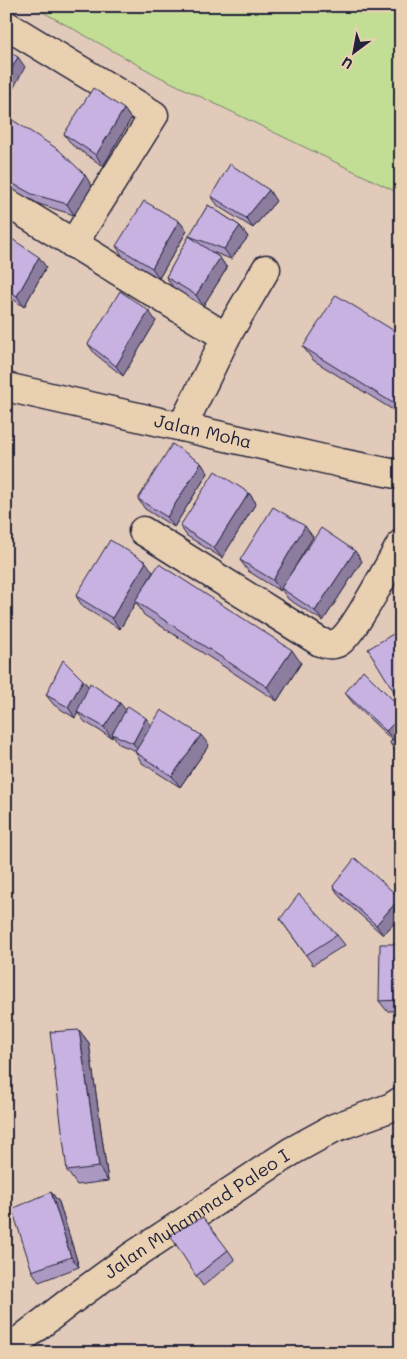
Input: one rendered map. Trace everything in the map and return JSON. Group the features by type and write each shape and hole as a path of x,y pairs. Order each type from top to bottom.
{"street":[{"path":"6,25 154,115 74,244"},
{"path":"6,202 226,337"},
{"path":"182,426 226,337 266,269"},
{"name":"Jalan Moha","path":"6,387 401,475"},
{"path":"143,531 320,642 330,645 345,637 353,627 401,544"},
{"name":"Jalan Muhammad Paleo I","path":"6,1351 131,1257 292,1150 334,1128 392,1107 401,1101"}],"green space":[{"path":"32,6 401,6 401,194 158,76"}],"building":[{"path":"6,50 18,57 6,78"},
{"path":"93,88 124,109 96,155 64,134"},
{"path":"11,119 59,150 85,175 67,204 32,194 6,180 10,170 6,168 6,126"},
{"path":"230,164 269,190 246,218 211,196"},
{"path":"144,201 179,221 152,268 116,246"},
{"path":"208,205 240,226 224,249 189,236"},
{"path":"6,236 39,257 17,296 6,289"},
{"path":"189,236 220,258 196,295 166,277"},
{"path":"120,291 149,311 116,366 88,344"},
{"path":"336,295 401,335 401,397 396,405 303,347"},
{"path":"172,444 201,463 167,517 138,499"},
{"path":"215,471 249,493 214,548 180,526"},
{"path":"273,507 305,526 273,580 240,560"},
{"path":"321,528 355,551 315,611 281,588"},
{"path":"110,540 146,562 112,618 76,596"},
{"path":"159,564 292,650 267,687 135,601"},
{"path":"398,631 401,635 401,703 368,649"},
{"path":"63,660 83,680 68,707 46,695"},
{"path":"363,670 401,708 401,716 386,731 345,693"},
{"path":"90,683 120,703 104,727 77,712"},
{"path":"128,706 146,718 133,743 112,734"},
{"path":"161,710 201,735 172,776 135,752"},
{"path":"401,730 401,753 390,743"},
{"path":"355,858 400,898 376,925 333,886"},
{"path":"299,894 337,935 306,955 280,919"},
{"path":"380,944 401,944 401,1000 379,1001"},
{"path":"79,1030 99,1167 67,1171 50,1032"},
{"path":"51,1192 71,1257 32,1271 12,1209"},
{"path":"203,1217 228,1250 196,1276 170,1235"}]}
